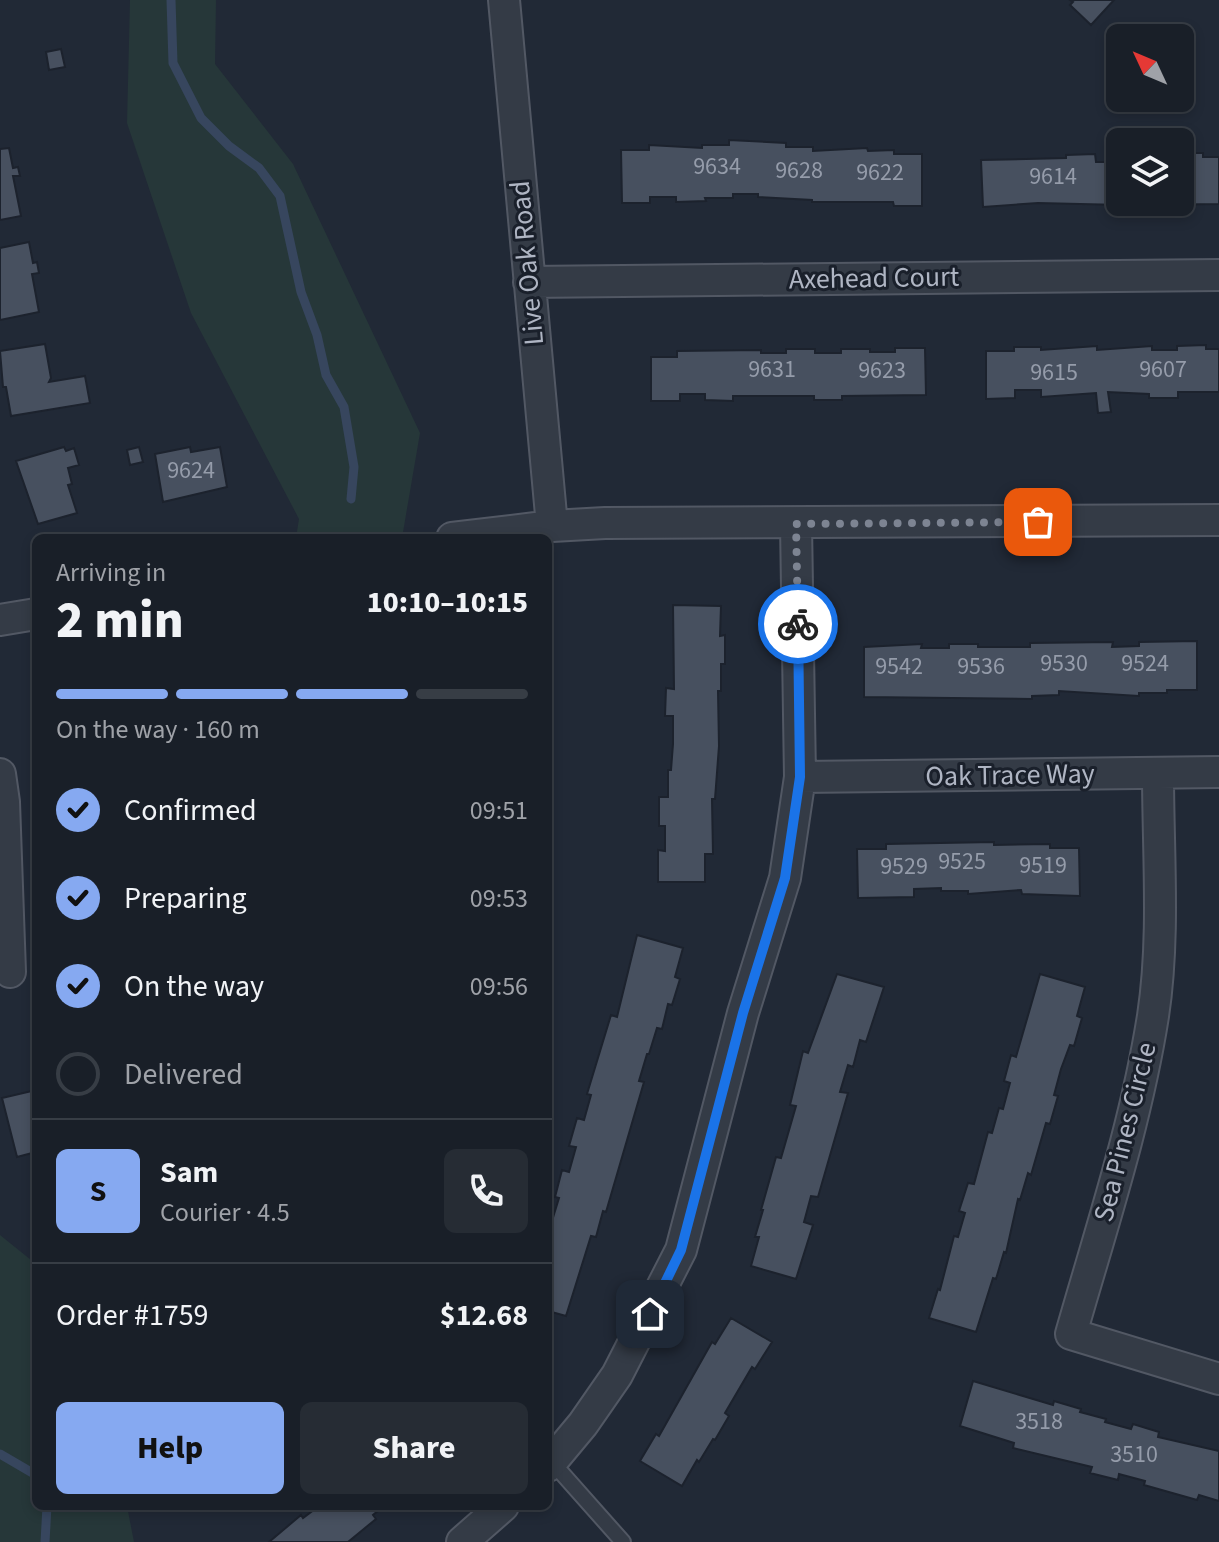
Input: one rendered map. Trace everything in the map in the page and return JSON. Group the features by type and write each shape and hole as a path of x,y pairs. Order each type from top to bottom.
{"street":[{"name":"Live Oak Road","path":"504,0 552,526"},
{"name":"Axehead Court","path":"529,282 1219,275"},
{"path":"485,534 605,523 1219,520"},
{"path":"552,1462 617,1375 681,1250 743,1013 785,878 800,777 796,524"},
{"path":"0,620 32,615"},
{"name":"Oak Trace Way","path":"800,777 1219,772"},
{"name":"Sea Pines Circle","path":"1158,773 1159,953 1153,1014 1138,1095 1071,1334 1219,1379"},
{"path":"0,774 4,802 10,972"},
{"path":"462,1542 498,1510"}],"lane":[{"path":"552,1466 623,1542"}],"shaded area":[{"path":"130,0 216,0 215,64 293,164 420,433 403,534 297,534 299,519 191,313 127,123"},
{"path":"0,1235 32,1261 32,1510 128,1510 134,1542 0,1542"}],"building":[{"path":"1070,0 1114,0 1091,25 1070,5 1073,2"},
{"path":"61,49 65,67 49,70 46,52"},
{"path":"729,140 786,143 786,147 813,147 813,151 867,148 868,151 894,150 894,154 922,154 922,206 894,206 893,202 812,202 758,197 758,194 733,194 733,198 676,202 676,197 650,197 650,203 622,203 621,150 649,150 649,145 702,148 702,145 729,145"},
{"path":"9,148 13,168 18,167 20,176 13,176 21,216 0,220 0,149"},
{"path":"1194,153 1203,153 1203,157 1219,157 1219,204 1194,204"},
{"path":"1095,154 1096,162 1106,162 1106,205 1038,203 983,207 981,160 1066,158 1066,155"},
{"path":"29,242 33,263 37,262 39,273 32,274 39,312 0,320 0,248"},
{"path":"45,344 51,378 49,382 85,376 90,403 11,416 6,387 3,387 0,351"},
{"path":"1206,345 1206,349 1219,349 1219,392 1178,392 1178,398 1149,398 1149,394 1108,392 1111,412 1098,413 1096,393 1041,397 1041,390 1015,390 1015,398 986,399 986,351 1014,351 1014,347 1041,347 1041,350 1097,346 1097,350 1152,346 1152,350 1177,350 1177,346"},
{"path":"895,348 925,348 926,395 842,396 842,400 814,400 814,396 733,396 733,401 705,400 705,394 680,394 680,401 651,401 651,357 677,357 677,351 761,350 761,353 786,353 786,349 815,349 815,353 841,353 841,349 895,352"},
{"path":"64,447 66,451 74,448 79,465 68,468 72,484 68,485 77,513 38,524 16,461"},
{"path":"139,447 143,462 130,465 127,450"},
{"path":"190,447 191,452 220,447 227,487 163,502 155,454"},
{"path":"673,605 721,606 720,636 725,635 725,664 721,664 721,691 718,691 719,746 715,799 712,799 713,854 705,854 705,882 658,882 658,850 665,851 665,826 659,826 659,797 668,797 668,770 671,770 673,744 673,716 665,716 666,688 674,689"},
{"path":"1197,641 1197,690 1167,690 1167,693 1139,693 1139,696 1059,691 1059,695 1032,696 1032,699 864,697 864,647 922,644 921,648 949,648 949,644 978,644 978,647 1030,647 1030,643 1113,642 1112,647 1139,646 1139,642"},
{"path":"994,842 994,845 1050,844 1050,848 1079,848 1080,896 1022,894 1021,890 968,894 968,891 941,891 941,888 914,889 914,897 858,898 857,849 886,849 886,844"},
{"path":"637,935 683,948 675,977 680,979 672,1005 668,1004 662,1029 657,1028 647,1054 639,1081 644,1082 606,1212 603,1211 596,1237 591,1236 566,1316 552,1312 552,1221 559,1198 555,1197 562,1170 569,1172 576,1147 569,1146 577,1118 584,1120 591,1095 587,1094 611,1015 617,1017"},
{"path":"837,974 884,987 866,1042 860,1040 853,1067 848,1065 840,1092 848,1093 818,1197 811,1196 804,1222 813,1225 796,1279 751,1266 759,1237 755,1237 761,1210 776,1157 781,1158 796,1106 790,1105 803,1051 808,1053"},
{"path":"1040,974 1085,987 1077,1016 1082,1018 1074,1046 1070,1045 1061,1069 1050,1124 1046,1123 1031,1175 1028,1173 1018,1199 1006,1253 996,1279 993,1278 976,1332 929,1318 954,1236 958,1237 965,1213 959,1211 968,1183 974,1184 988,1132 992,1133 999,1108 1003,1109 1010,1083 1004,1081 1011,1055 1016,1057"},
{"path":"32,1091 32,1153 17,1157 2,1098"},
{"path":"731,1318 772,1342 755,1369 752,1367 725,1413 729,1416 715,1440 699,1462 697,1460 682,1486 640,1461 656,1434 659,1436 712,1342 715,1344"},
{"path":"973,1381 1053,1405 1054,1401 1081,1409 1080,1412 1106,1419 1105,1422 1131,1429 1133,1424 1159,1432 1158,1437 1219,1451 1219,1501 1199,1495 1197,1500 1144,1485 1145,1481 1119,1474 1118,1480 1090,1473 1092,1467 1013,1448 1014,1443 960,1426"},
{"path":"314,1510 379,1510 373,1515 376,1519 348,1542 269,1542 301,1515 303,1518"}],"waterway":[{"path":"171,0 173,63 201,118 229,146 259,168 280,196 301,292 317,335 326,375 344,407 354,467 351,499"},
{"path":"0,1454 32,1473"},
{"path":"45,1542 47,1510"}],"way so far":[{"path":"798,624 796,524 1038,522"}],"route":[{"path":"650,1314 681,1250 743,1013 785,878 800,777 798,624"}]}
